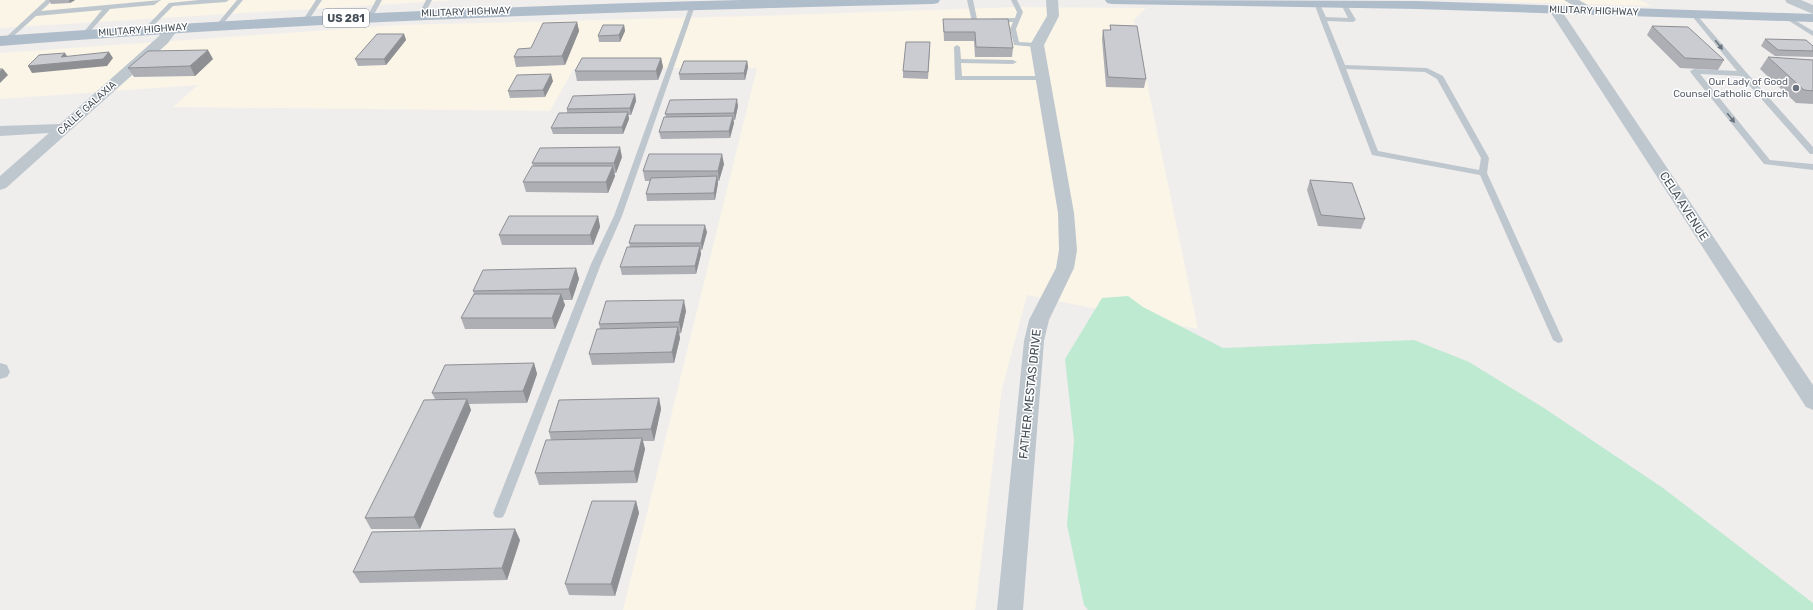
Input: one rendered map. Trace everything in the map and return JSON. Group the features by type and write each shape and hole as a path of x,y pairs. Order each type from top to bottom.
{"main road":[{"name":"MILITARY HIGHWAY","path":"3,40 219,25 422,14 525,5 692,6 737,2 933,0"},
{"name":"MILITARY HIGHWAY","path":"1112,0 1317,3 1813,18"}],"street":[{"path":"1037,45 1041,34 1050,23 1054,15 1052,0"},
{"path":"1570,0 1593,12"},
{"path":"1791,0 1813,10"},
{"name":"CELA AVENUE","path":"1555,10 1813,402"},
{"name":"CALLE GALAXIA","path":"0,185 163,40 173,28"},
{"name":"FATHER MESTAS DRIVE","path":"1010,610 1034,341 1039,320 1065,268 1068,250 1066,213 1037,45"},
{"path":"0,131 65,128"}],"lane":[{"path":"3,40 50,0"},
{"path":"86,9 96,0"},
{"path":"34,14 100,8 108,4 154,4 158,0"},
{"path":"146,30 171,4 226,0"},
{"path":"219,25 240,0"},
{"path":"306,20 319,0"},
{"path":"370,17 379,0"},
{"path":"422,14 429,0"},
{"path":"970,0 970,21 1018,20"},
{"path":"1014,0 1020,12 1013,29 1016,44 1037,45"},
{"path":"1317,3 1375,153 1483,173"},
{"path":"85,34 108,4"},
{"path":"1323,19 1353,20 1344,4"},
{"path":"499,513 596,264 618,216 692,6"},
{"path":"1694,15 1743,74 1813,152"},
{"path":"1788,18 1813,34"},
{"path":"957,47 958,78 1043,78"},
{"path":"957,61 1013,62"},
{"path":"1342,67 1427,70 1440,78 1485,158 1483,173 1558,340"},
{"path":"1743,74 1694,71 1767,162 1813,168"}],"shaded area":[{"path":"0,0 458,0 0,28"},
{"path":"1477,0 1639,0 1652,6 1479,1"},
{"path":"1019,7 1146,8 1134,20 1198,329 1027,295 1002,389 975,610 623,610 757,68 574,68 550,111 173,107 198,85 0,99 0,53 398,25 753,16"}],"green space":[{"path":"1128,296 1143,307 1223,348 1414,340 1469,362 1544,408 1663,488 1813,603 1813,610 1088,610 1084,605 1067,525 1074,441 1065,359 1102,298"}],"building":[{"path":"943,19 1008,19 1013,48 976,47 975,32 944,32"},
{"path":"577,22 562,56 514,57 518,49 531,48 543,23"},
{"path":"603,25 624,25 619,35 598,36"},
{"path":"1110,25 1137,26 1146,79 1108,77 1103,30 1111,30"},
{"path":"1652,26 1688,27 1724,60 1685,58"},
{"path":"377,34 404,34 384,59 355,59"},
{"path":"1765,39 1806,40 1813,46 1813,51 1778,50"},
{"path":"906,42 930,42 928,72 903,71"},
{"path":"208,50 190,66 128,68 148,51"},
{"path":"109,52 103,59 28,66 39,55 65,53 61,57"},
{"path":"1768,57 1813,60 1813,91 1804,90"},
{"path":"582,58 661,58 656,71 575,71"},
{"path":"684,61 747,61 744,73 679,74"},
{"path":"551,74 543,90 508,91 517,75"},
{"path":"635,94 630,108 567,109 573,96"},
{"path":"737,99 734,113 665,114 670,100"},
{"path":"628,112 622,127 551,128 559,113"},
{"path":"733,116 729,131 659,132 664,117"},
{"path":"620,147 614,163 532,163 540,148"},
{"path":"649,154 722,154 718,171 643,171"},
{"path":"532,166 613,166 606,182 523,182"},
{"path":"717,176 714,193 646,194 651,178"},
{"path":"1310,180 1352,183 1365,219 1321,215"},
{"path":"509,216 598,216 590,235 499,235"},
{"path":"635,225 705,225 701,243 629,243"},
{"path":"700,246 695,266 620,267 627,247"},
{"path":"576,268 569,289 473,291 483,270"},
{"path":"474,294 561,294 552,318 461,318"},
{"path":"684,300 679,322 599,324 606,301"},
{"path":"678,327 672,352 589,354 597,329"},
{"path":"534,363 523,391 432,393 445,365"},
{"path":"659,398 651,429 549,432 559,400"},
{"path":"467,399 414,517 365,518 424,400"},
{"path":"642,438 634,471 535,473 546,440"},
{"path":"592,501 636,501 611,584 565,584"},
{"path":"515,529 502,568 353,572 372,532"}],"place":[{"name":"Our Lady of Good Counsel Catholic Church","path":"1796,88"}]}
